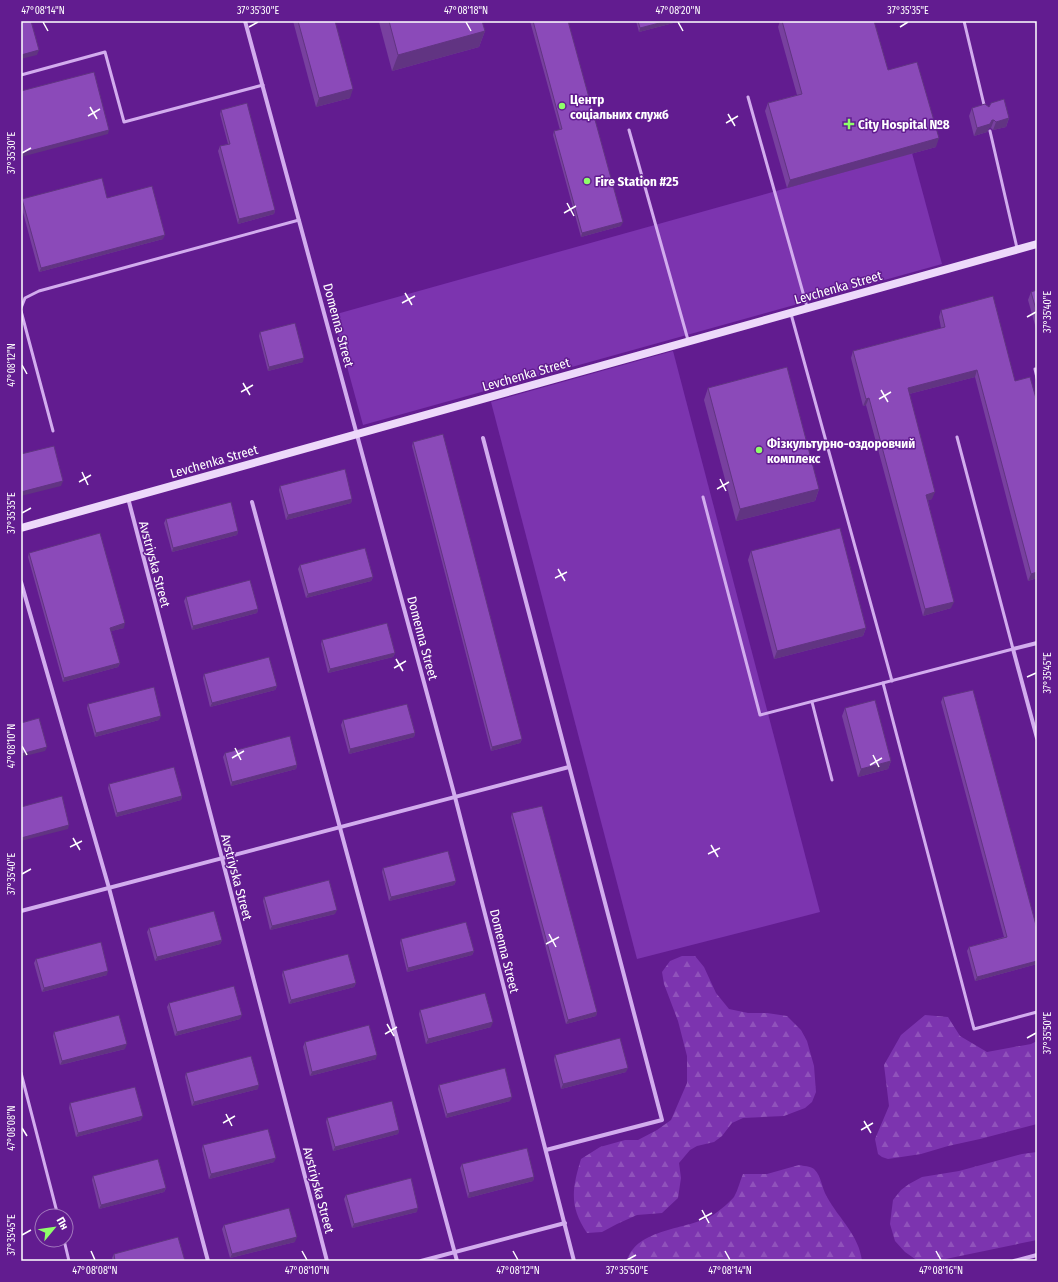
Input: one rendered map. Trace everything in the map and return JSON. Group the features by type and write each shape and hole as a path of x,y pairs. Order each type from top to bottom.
{"street":[{"name":"Domenna Street","path":"245,21 456,797 574,1261"},
{"name":"Levchenka Street","path":"21,528 1037,244"},
{"path":"483,438 662,1120 546,1150"},
{"name":"Avstriyska Street","path":"128,498 327,1261"},
{"path":"252,502 457,1261"},
{"path":"21,582 109,888 208,1261"},
{"path":"1037,643 1012,649 1037,738"},
{"path":"21,911 569,767"},
{"path":"421,1261 565,1223"},
{"path":"1014,1261 1037,1255"}],"lane":[{"path":"964,21 986,112"},
{"path":"21,75 105,52 124,122 263,85"},
{"path":"748,97 808,308"},
{"path":"629,130 689,341"},
{"path":"990,131 1017,250"},
{"path":"53,431 21,310 25,298 39,291 300,220"},
{"path":"791,313 892,681"},
{"path":"1035,369 1037,378"},
{"path":"703,497 760,716 1012,649 957,437"},
{"path":"883,683 974,1029 1037,1012"},
{"path":"812,702 832,780"},
{"path":"21,1073 56,1208"},
{"path":"66,1248 69,1261"}],"green space":[{"path":"912,153 942,264 363,425 333,315"},
{"path":"673,351 820,912 637,959 491,402"},
{"path":"682,956 695,956 704,967 716,993 729,1009 748,1013 767,1013 787,1016 801,1030 807,1041 814,1066 816,1092 812,1102 805,1108 784,1116 743,1118 732,1123 722,1136 714,1142 697,1146 690,1150 679,1163 681,1178 678,1198 662,1213 637,1215 602,1232 587,1233 577,1214 574,1197 574,1188 581,1159 600,1147 625,1140 638,1140 657,1130 671,1120 687,1083 687,1056 678,1021 664,984 662,972 670,961"},
{"path":"925,1015 948,1017 960,1036 987,1052 1031,1044 1037,1041 1037,1124 921,1154 888,1159 878,1154 875,1139 889,1106 884,1065 901,1035"},
{"path":"1037,1152 1037,1240 936,1261 918,1261 905,1252 895,1241 890,1224 893,1200 901,1190 909,1184 922,1177 959,1171 1022,1154"},
{"path":"799,1165 811,1167 817,1172 827,1197 853,1235 862,1261 627,1261 632,1250 641,1242 652,1236 713,1215 734,1197 743,1174 767,1174"}],"building":[{"path":"21,21 31,21 39,50 21,55"},
{"path":"298,21 335,21 353,89 319,98"},
{"path":"389,21 482,21 485,31 398,55"},
{"path":"533,21 568,21 623,222 582,233 554,131 562,129"},
{"path":"638,21 667,21 640,28"},
{"path":"782,21 874,21 888,70 917,62 939,138 790,180 768,103 802,94"},
{"path":"94,72 109,130 22,153 21,91"},
{"path":"1004,99 1009,118 996,122 992,120 990,124 977,128 972,108 985,104 989,107 991,103"},
{"path":"247,103 275,210 239,219 220,146 230,144 221,110"},
{"path":"102,178 107,198 152,186 165,235 41,268 22,199"},
{"path":"1037,290 1037,313 1031,292"},
{"path":"993,296 1015,381 1030,377 1037,402 1037,572 1031,574 977,370 908,388 935,492 926,495 954,602 925,609 869,398 866,399 853,351 945,327 941,310"},
{"path":"295,323 304,358 269,367 260,332"},
{"path":"787,367 819,489 740,509 708,388"},
{"path":"443,434 522,739 492,747 413,442"},
{"path":"54,446 63,481 21,492 21,454"},
{"path":"345,469 352,499 288,515 280,486"},
{"path":"231,502 238,531 173,548 166,519"},
{"path":"840,528 866,628 777,651 751,551"},
{"path":"100,533 125,623 110,628 120,663 64,678 29,553"},
{"path":"365,548 373,577 308,594 300,565"},
{"path":"250,580 258,609 193,626 186,597"},
{"path":"387,623 395,653 330,669 322,640"},
{"path":"269,657 277,686 212,703 204,674"},
{"path":"154,687 161,716 96,733 88,704"},
{"path":"973,690 1037,929 1037,961 977,977 969,947 1007,937 943,697"},
{"path":"875,700 891,761 861,769 845,708"},
{"path":"407,704 415,733 350,749 343,720"},
{"path":"39,718 47,747 21,754 21,723"},
{"path":"290,736 297,765 232,782 225,753"},
{"path":"174,767 182,796 117,813 109,784"},
{"path":"62,796 69,825 21,838 21,807"},
{"path":"542,806 597,1012 568,1020 512,813"},
{"path":"448,851 456,881 391,897 383,868"},
{"path":"329,880 337,910 272,926 264,897"},
{"path":"214,911 222,940 157,957 149,928"},
{"path":"466,922 474,951 408,968 401,939"},
{"path":"101,942 108,971 44,988 36,959"},
{"path":"348,954 356,983 291,1000 283,971"},
{"path":"234,986 242,1015 177,1032 169,1003"},
{"path":"485,993 493,1022 428,1039 420,1010"},
{"path":"119,1015 127,1044 62,1061 54,1032"},
{"path":"369,1025 377,1055 312,1072 305,1042"},
{"path":"620,1038 628,1068 563,1084 555,1055"},
{"path":"251,1056 259,1085 194,1102 186,1073"},
{"path":"505,1068 512,1097 447,1114 439,1085"},
{"path":"135,1087 143,1116 78,1133 70,1103"},
{"path":"392,1101 399,1130 335,1147 327,1118"},
{"path":"268,1129 276,1158 211,1174 203,1145"},
{"path":"527,1148 534,1177 469,1193 462,1164"},
{"path":"158,1159 166,1188 101,1205 93,1176"},
{"path":"411,1178 418,1208 354,1224 346,1195"},
{"path":"289,1208 297,1237 232,1254 224,1225"},
{"path":"178,1237 185,1261 115,1261 114,1254"}],"place":[{"name":"Центр соціальних служб","path":"562,106"},
{"name":"City Hospital №8","path":"849,124"},
{"name":"Fire Station #25","path":"587,181"},
{"name":"Фізкультурно-оздоровчий комплекс","path":"759,450"}]}
